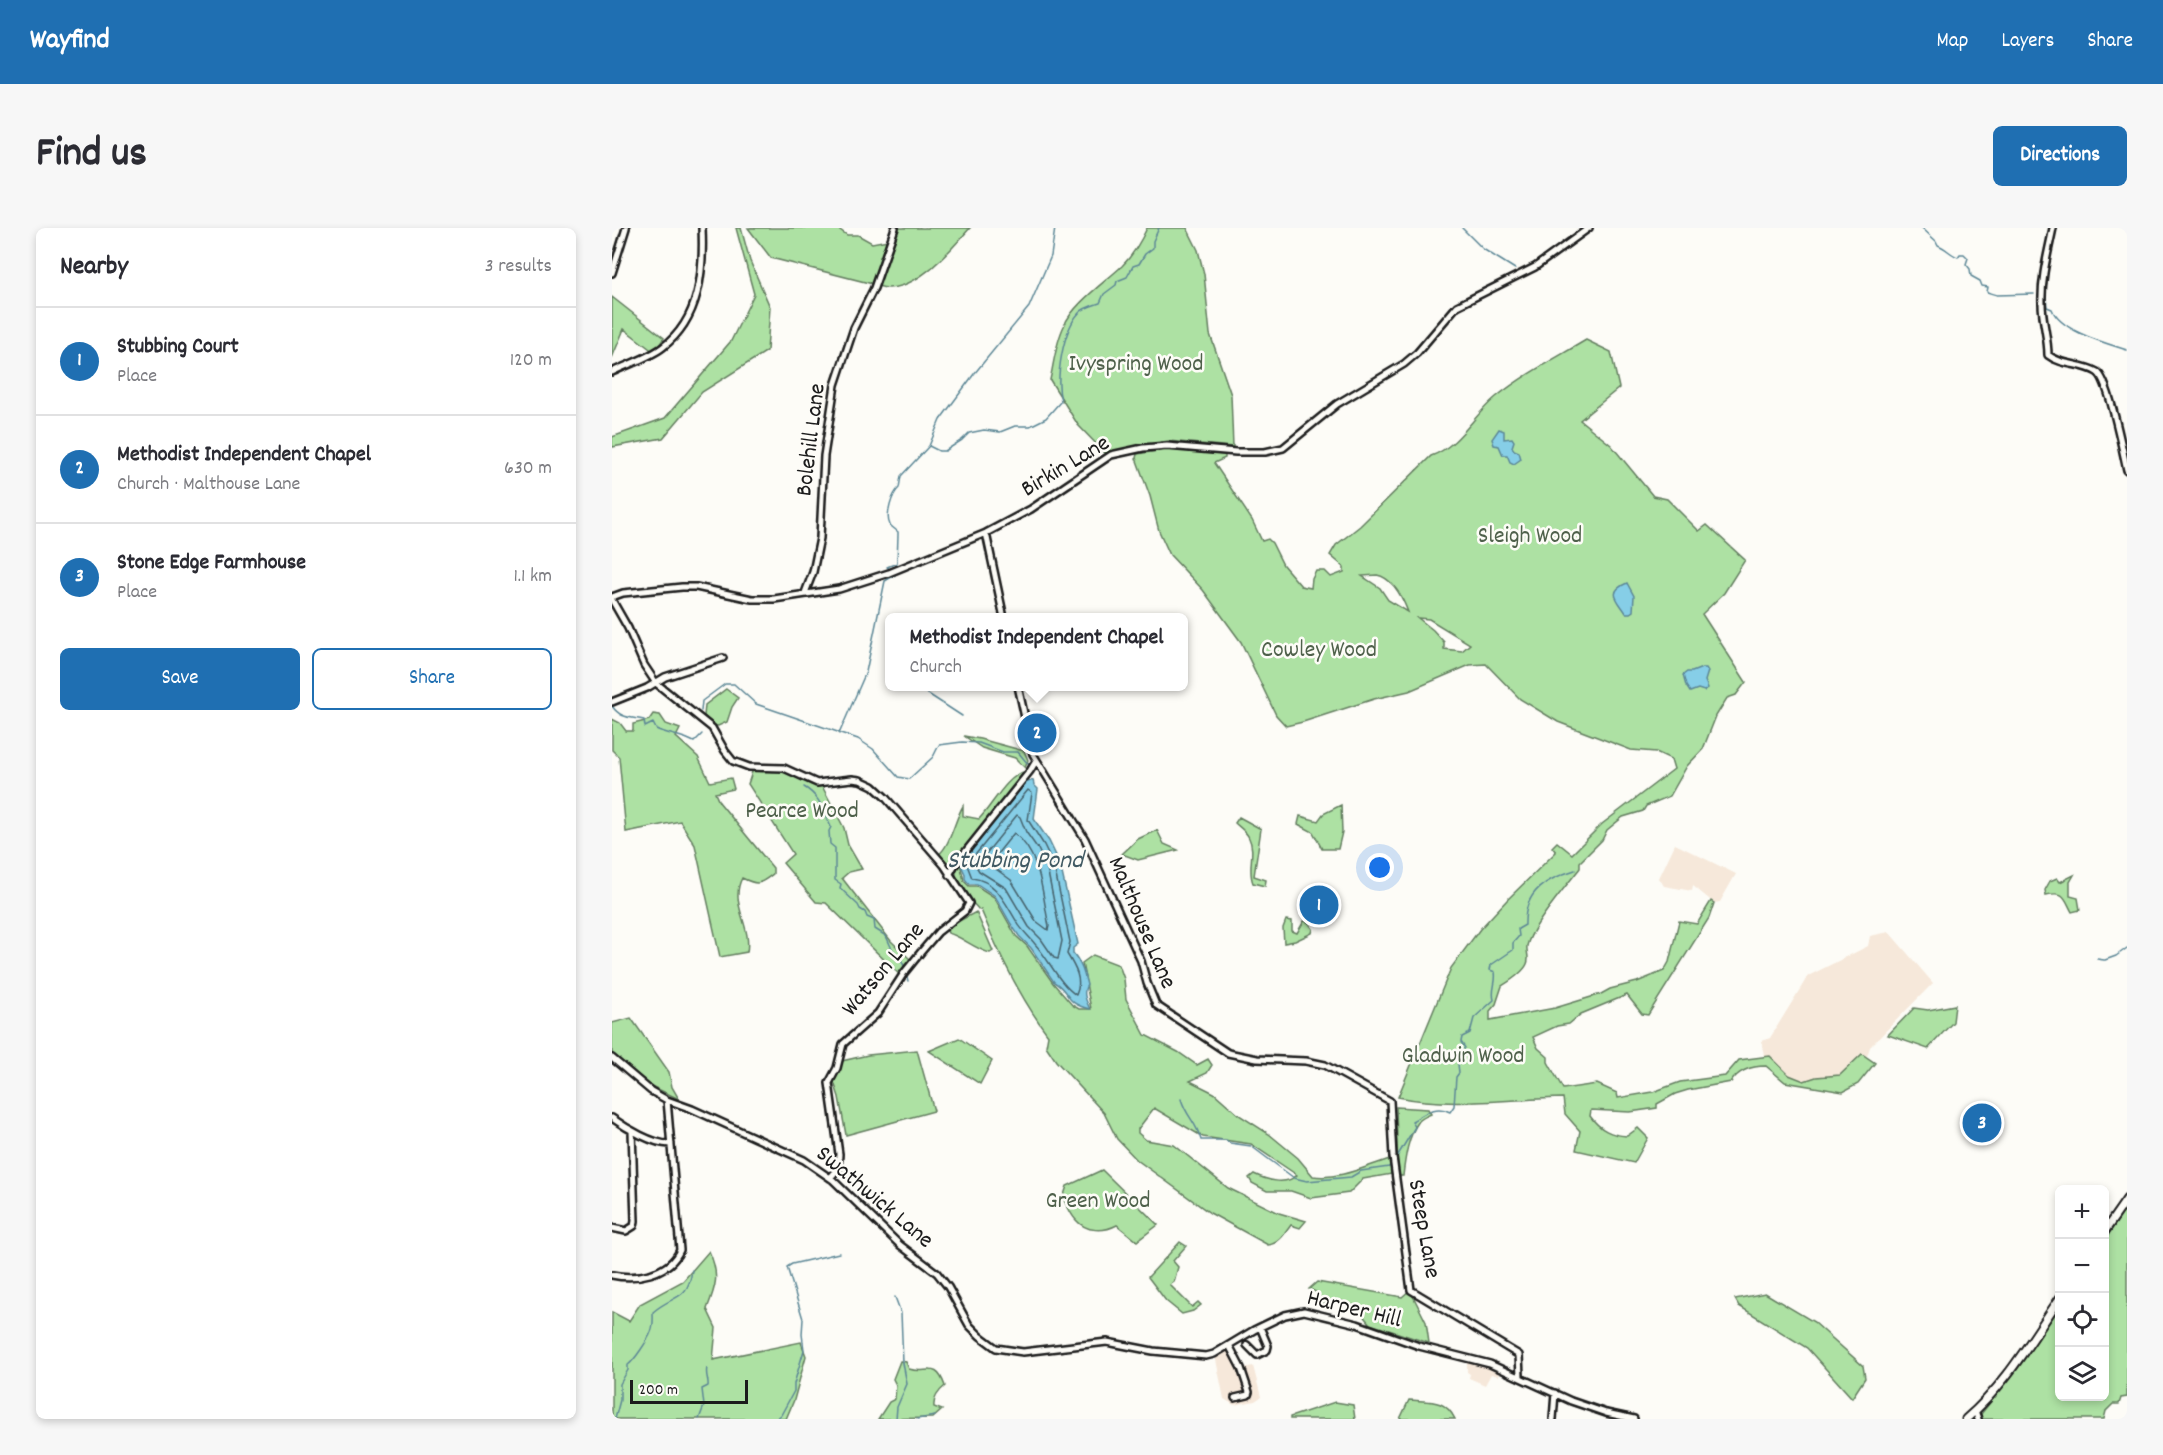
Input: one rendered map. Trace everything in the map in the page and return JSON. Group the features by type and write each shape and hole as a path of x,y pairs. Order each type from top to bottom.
{"main road":[{"path":"2109,1225 2127,1198"},
{"path":"1966,1419 2009,1372 2055,1305"}],"street":[{"path":"612,273 626,228"},
{"path":"612,372 662,348 687,322 700,287 702,228"},
{"name":"Bolehill Lane","path":"805,593 813,572 822,527 824,456 835,385 854,328 874,288 895,228"},
{"name":"Birkin Lane","path":"612,599 623,593 682,587 696,587 752,599 774,599 855,585 986,533 1031,509 1111,455 1143,448 1167,446 1265,452 1283,448 1336,404 1404,364 1417,353 1457,306 1535,267 1588,228"},
{"path":"2053,228 2042,294 2042,307 2048,336 2048,355 2056,361 2095,371 2102,377 2108,392 2127,470"},
{"path":"986,533 1003,613"},
{"path":"612,599 644,665 656,683"},
{"path":"614,701 647,688 665,677 723,658"},
{"name":"Watson Lane","path":"656,683 712,728 725,751 736,763 749,767 784,768 817,783 852,779 873,786 944,865 969,903 966,911 938,932 904,973 878,1013 843,1044 837,1068 829,1083 839,1154 838,1170 830,1178"},
{"name":"Malthouse Lane","path":"1019,691 1035,760 1050,780 1085,839 1141,961 1149,991 1156,1005 1228,1053 1257,1059 1306,1061 1325,1065 1390,1101"},
{"path":"949,875 1030,771 1035,760"},
{"path":"1030,771 1043,772"},
{"path":"944,865 954,866"},
{"name":"Swathwick Lane","path":"612,1058 651,1091 667,1100 693,1109 804,1160 830,1178 900,1245 937,1273 948,1287 969,1325 993,1347"},
{"path":"612,1275 637,1277 660,1269 677,1257 680,1250 667,1100"},
{"name":"Steep Lane","path":"1390,1101 1394,1167 1412,1290 1519,1355 1520,1376"},
{"path":"612,1118 632,1131 665,1144 671,1144"},
{"path":"612,1228 627,1230 634,1226 632,1131"},
{"name":"Harper Hill","path":"993,1347 1000,1350 1023,1352 1107,1342 1153,1351 1206,1356 1214,1354 1285,1315 1304,1311 1357,1324 1419,1346 1490,1364 1606,1413 1634,1419"},
{"path":"1247,1345 1257,1354 1267,1350 1268,1346 1260,1327"},
{"path":"1229,1345 1241,1368 1249,1392 1248,1395 1235,1398"},
{"path":"1553,1419 1555,1393"},
{"path":"1975,1411 1978,1419"}],"shaded area":[{"path":"1675,844 1736,874 1720,902 1714,903 1693,886 1692,891 1664,886 1659,878"},
{"path":"1889,932 1933,983 1870,1047 1867,1056 1862,1054 1840,1075 1816,1077 1804,1081 1789,1075 1770,1056 1765,1056 1762,1041 1770,1038 1808,976 1868,946 1870,936"},
{"path":"1228,1348 1243,1368 1253,1366 1261,1397 1255,1401 1234,1405 1224,1399 1215,1355"},
{"path":"1467,1359 1500,1371 1498,1376 1491,1374 1485,1385 1469,1378"}],"green space":[{"path":"736,228 741,228 750,261 770,307 767,351 702,392 663,438 612,447 612,437 665,418 731,341 754,294"},
{"path":"748,228 837,228 847,235 858,235 872,243 888,240 873,284 771,258"},
{"path":"898,228 970,228 941,259 917,279 891,288 878,286"},
{"name":"Ivyspring Wood","path":"1147,228 1187,228 1198,250 1204,274 1210,334 1231,395 1233,447 1168,441 1105,453 1078,425 1050,380 1061,332 1068,318 1081,302 1126,262"},
{"path":"612,297 664,338 654,352 624,329 612,358"},
{"path":"1586,340 1611,352 1619,388 1580,420 1611,445 1653,496 1667,499 1699,531 1707,525 1745,560 1724,593 1702,614 1746,682 1736,695 1727,698 1716,716 1703,749 1687,766 1670,796 1646,806 1643,811 1623,817 1607,830 1602,840 1580,862 1580,868 1535,928 1527,946 1528,962 1516,977 1502,986 1496,1004 1490,1011 1490,1020 1555,1008 1664,971 1669,962 1679,921 1697,924 1711,901 1714,903 1709,918 1648,1015 1642,1014 1627,995 1581,1014 1569,1024 1557,1026 1533,1037 1538,1048 1548,1057 1548,1062 1563,1089 1597,1084 1617,1093 1618,1098 1653,1092 1680,1082 1725,1076 1739,1060 1770,1056 1789,1075 1804,1081 1816,1077 1840,1075 1862,1054 1875,1063 1858,1084 1843,1092 1785,1082 1766,1066 1761,1066 1742,1072 1731,1082 1675,1094 1657,1104 1657,1108 1630,1112 1591,1110 1590,1116 1606,1131 1627,1136 1638,1128 1648,1138 1634,1163 1576,1150 1580,1131 1565,1114 1563,1098 1438,1102 1398,1097 1451,968 1480,929 1556,852 1552,847 1557,842 1572,854 1602,824 1674,769 1671,759 1656,752 1631,750 1558,722 1520,699 1486,664 1470,665 1409,691 1374,699 1286,726 1276,715 1241,642 1203,590 1170,555 1159,531 1150,496 1136,458 1137,454 1171,449 1225,455 1225,458 1214,463 1252,520 1262,541 1268,539 1283,565 1301,586 1311,588 1316,571 1325,571 1331,577 1344,572 1344,567 1330,555 1336,545 1360,526 1431,456 1458,438 1496,397 1528,374","holes":["1377,575 1393,585 1408,612 1388,600 1380,588 1362,576","1418,618 1429,619 1470,644 1462,651 1444,649 1444,642"]},
{"path":"726,689 738,698 727,722 718,726 712,725 704,716 705,705"},
{"path":"653,714 660,715 666,724 680,729 676,737 698,757 710,782 731,778 734,789 715,793 719,802 773,868 773,874 762,882 755,883 742,878 739,887 739,906 748,942 747,952 720,957 695,845 680,821 626,832 619,757 612,750 612,719 620,723 626,731 633,731 633,724 649,720"},
{"path":"964,736 1024,751 1028,760 1025,768 1015,758 982,748"},
{"name":"Pearce Wood","path":"753,769 785,771 822,786 844,828 848,845 862,869 849,872 842,878 891,941 911,960 900,975 826,903 816,902 783,863 793,854 748,784"},
{"path":"1026,771 1026,775 954,863 945,864 939,854 946,845 963,806 963,816 979,819 1006,785"},
{"path":"1341,805 1342,832 1338,849 1322,849 1313,832 1298,824 1300,816 1318,821 1323,814"},
{"path":"1239,817 1261,829 1254,876 1266,880 1265,886 1253,883 1251,878 1251,843 1247,834 1235,823"},
{"path":"1157,830 1164,844 1178,850 1138,860 1122,854 1138,839"},
{"path":"960,863 964,881 969,886 977,886 994,897 1016,936 1027,946 1072,1005 1079,1009 1091,1009 1082,963 1093,955 1119,965 1124,979 1126,999 1145,1035 1197,1065 1208,1059 1212,1065 1207,1073 1190,1081 1214,1093 1239,1115 1269,1134 1298,1158 1313,1176 1333,1176 1352,1172 1390,1159 1392,1174 1363,1179 1349,1193 1311,1198 1291,1191 1267,1191 1252,1183 1249,1178 1254,1174 1270,1180 1282,1181 1297,1175 1251,1144 1203,1137 1154,1108 1138,1129 1138,1133 1146,1140 1174,1145 1228,1188 1279,1213 1306,1221 1300,1228 1291,1225 1279,1240 1268,1245 1210,1213 1137,1160 1117,1139 1104,1113 1056,1061 1046,1046 1048,1035 1010,974 981,910 957,882 957,869"},
{"path":"2074,875 2070,882 2070,896 2078,898 2080,910 2072,912 2063,896 2046,895 2045,890 2050,881 2057,878 2060,882"},
{"path":"976,912 993,951 990,953 948,933 946,928"},
{"path":"1286,920 1292,921 1292,931 1297,933 1304,921 1308,922 1313,929 1312,933 1295,941 1284,943 1283,928"},
{"path":"1955,1005 1953,1022 1928,1049 1888,1035 1914,1008 1928,1010"},
{"path":"631,1018 669,1072 672,1087 679,1099 649,1085 612,1053 612,1023"},
{"path":"959,1038 992,1061 980,1084 929,1051"},
{"path":"917,1050 934,1111 846,1135 834,1082 842,1061 868,1055"},
{"path":"1396,1107 1428,1109 1431,1114 1419,1121 1412,1133 1403,1176 1398,1176"},
{"name":"Green Wood","path":"1102,1170 1158,1225 1137,1241 1117,1225 1101,1230 1085,1227 1074,1218 1063,1198 1067,1186"},
{"path":"2127,1206 2127,1397 2121,1398 2119,1404 2113,1404 2106,1411 2104,1419 1981,1419 1981,1414 2015,1371 2055,1313 2055,1401 2109,1401 2109,1234"},
{"path":"1180,1242 1186,1246 1173,1261 1178,1267 1174,1282 1170,1285 1192,1307 1198,1302 1201,1305 1193,1311 1182,1314 1166,1301 1148,1277"},
{"path":"709,1251 716,1274 707,1309 716,1328 713,1360 801,1342 806,1356 794,1400 786,1419 612,1419 612,1312 629,1321 640,1304 683,1281"},
{"path":"1317,1282 1402,1297 1409,1291 1411,1292 1426,1322 1429,1343 1370,1324 1355,1306 1341,1301 1322,1304 1316,1292 1309,1289"},
{"path":"1765,1293 1814,1322 1863,1366 1865,1378 1852,1398 1807,1348 1739,1306 1735,1299"},
{"path":"900,1361 906,1362 909,1369 934,1371 942,1378 945,1386 937,1395 934,1407 942,1410 933,1418 878,1419 889,1402 895,1399 896,1385 893,1379"},
{"path":"1409,1400 1441,1404 1451,1412 1455,1419 1400,1419"},
{"path":"1335,1402 1353,1405 1355,1419 1290,1419 1290,1417"}],"water":[{"path":"1499,429 1504,431 1504,439 1512,438 1514,441 1512,447 1519,452 1521,459 1514,464 1510,462 1507,455 1503,455 1499,446 1494,445 1492,439"},
{"path":"1627,583 1634,596 1633,611 1630,613 1626,613 1615,593"},
{"path":"1702,668 1708,671 1705,681 1708,688 1704,691 1698,689 1690,692 1683,675"},
{"name":"Stubbing Pond","path":"1033,780 1038,789 1034,819 1049,841 1060,864 1078,944 1073,948 1073,953 1085,976 1087,985 1085,997 1090,1009 1071,1001 1060,986 1054,982 1031,948 1019,936 995,896 977,884 969,884 960,863 1025,783"}],"waterway":[{"path":"890,569 887,567 897,563 898,532 890,525 889,511 899,488 901,476 929,446 940,420 1029,307 1051,256 1055,228"},
{"path":"929,446 945,451 969,433 984,430 1000,432 1015,426 1030,426 1046,418 1061,401 1060,367 1065,342 1073,321 1083,310 1100,303 1104,294 1116,285 1117,281 1127,277 1133,266 1139,264 1145,254 1153,248 1153,241 1159,228"},
{"path":"1462,228 1483,249 1515,269"},
{"path":"1922,228 1938,245 1958,257 1964,254 1968,258 1966,264 1971,276 1980,281 1982,286 1988,287 1987,292 1997,295 2034,294"},
{"path":"2046,297 2047,307 2052,309 2057,317 2073,330 2127,350"},
{"path":"839,734 866,672 885,581 895,575 893,573"},
{"path":"701,711 702,701 725,684 734,684 756,704 858,739 873,749 898,777 909,779 933,757 939,745 962,742 979,743 1003,752 1018,752 1028,764 1033,762"},
{"path":"924,691 962,716"},
{"path":"1016,691 1026,738"},
{"path":"612,706 622,715 644,720 645,727 653,723 656,729 694,742 702,734"},
{"path":"1027,713 1031,728"},
{"path":"804,787 818,800 831,827 830,844 835,848 835,880 841,884 840,888 865,912 867,917 874,920 875,929 886,936 904,966"},
{"path":"1395,1160 1415,1127 1412,1121 1435,1109 1450,1112 1454,1106 1456,1077 1459,1073 1457,1055 1465,1048 1461,1042 1462,1037 1470,1033 1474,1018 1494,1000 1495,972 1490,970 1491,965 1513,950 1513,943 1519,936 1518,929 1525,925 1528,903 1546,882 1575,870"},
{"path":"2105,960 2127,948"},
{"path":"2097,959 2104,960"},
{"path":"906,973 908,981"},
{"path":"1181,1099 1201,1140 1226,1140 1230,1143 1251,1146 1294,1178 1307,1181 1351,1177 1361,1171 1389,1167 1391,1164"},
{"path":"776,1419 781,1415 794,1391 804,1350 803,1319 787,1267 839,1253"},
{"path":"615,1419 620,1400 620,1384 628,1370 628,1365 649,1336 653,1327 653,1312 683,1293 687,1288 692,1270"},
{"path":"895,1297 901,1313 903,1363 907,1384 897,1407 896,1419"},
{"path":"699,1419 704,1406 702,1389 708,1386 707,1368"},
{"path":"917,1419 935,1416"}],"place":[{"name":"Methodist Independent Chapel","path":"1037,733"},
{"name":"Stubbing Court","path":"1319,905"},
{"name":"Stone Edge Farmhouse","path":"1982,1123"}],"park label":[{"name":"Sleigh Wood","path":"1530,537"},
{"name":"Cowley Wood","path":"1319,651"},
{"name":"Gladwin Wood","path":"1463,1057"}]}
